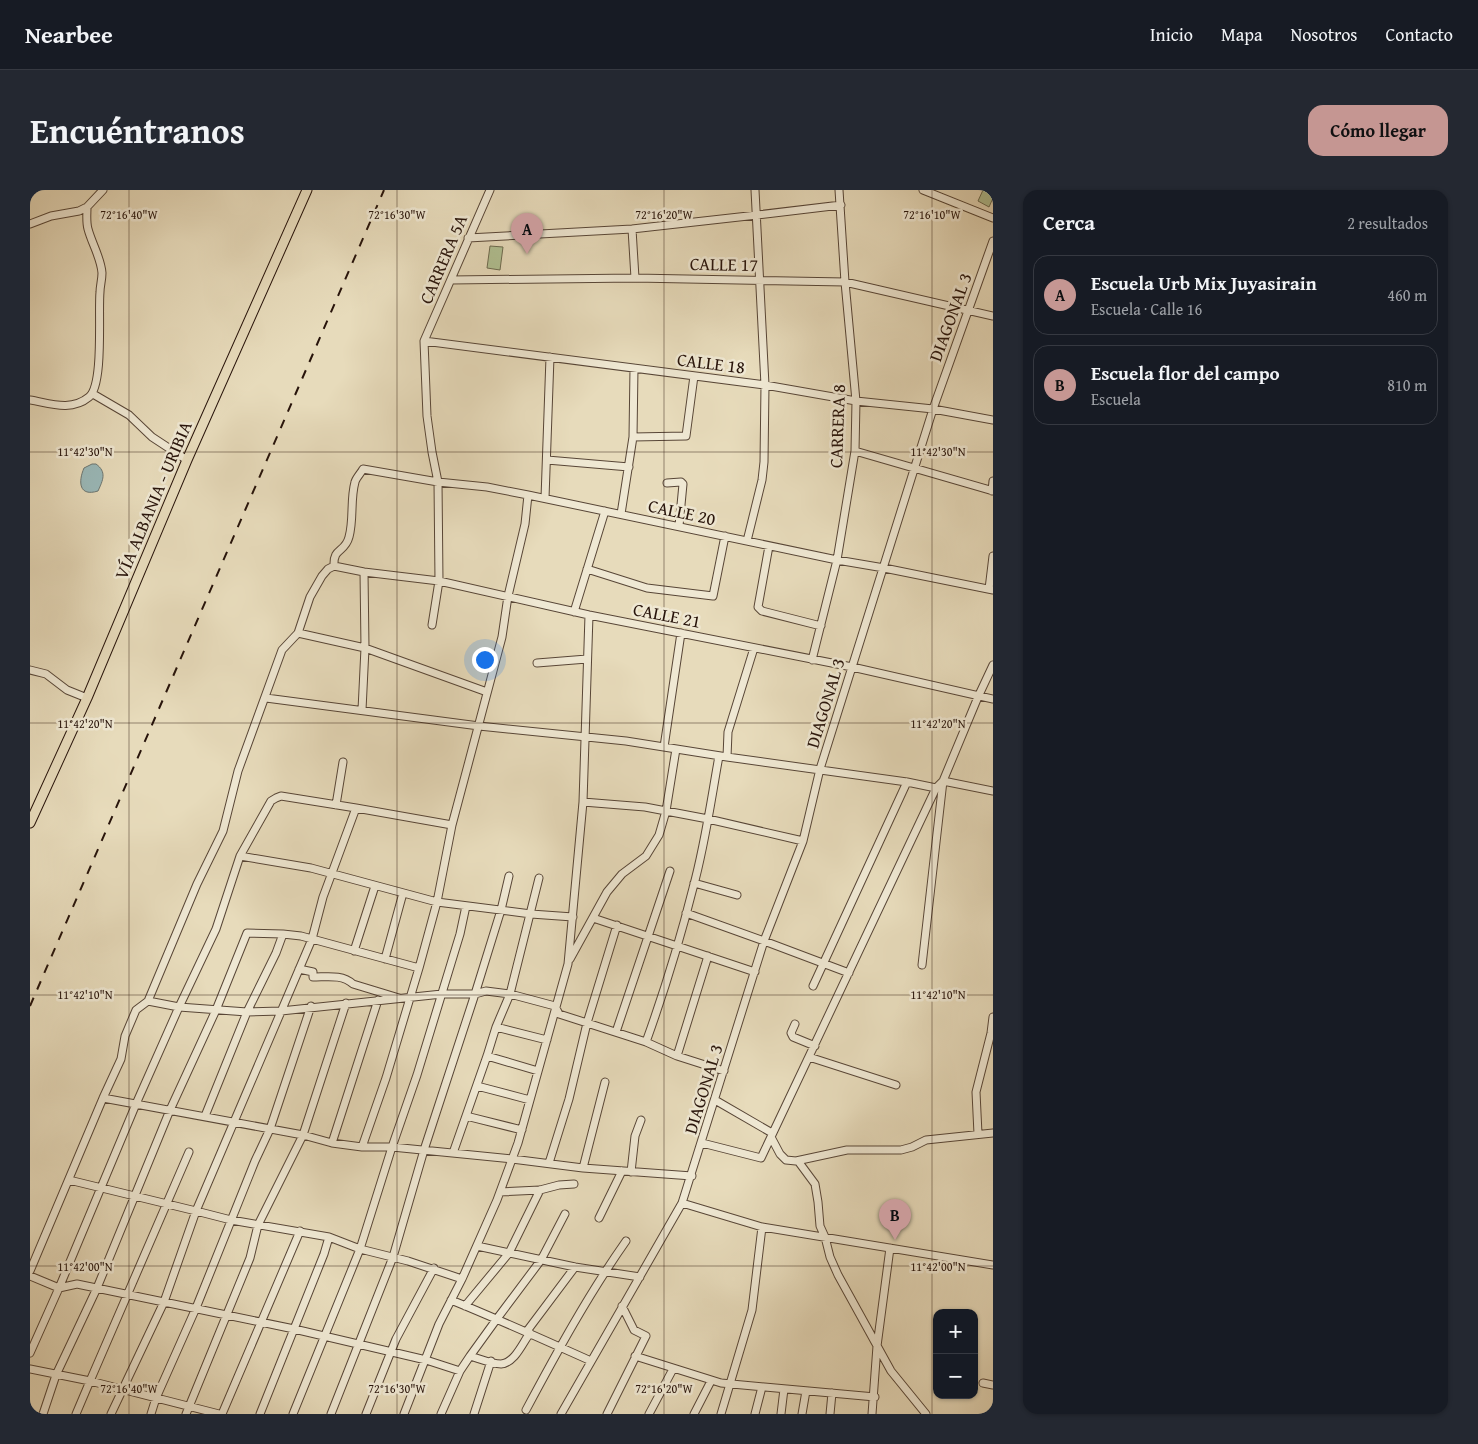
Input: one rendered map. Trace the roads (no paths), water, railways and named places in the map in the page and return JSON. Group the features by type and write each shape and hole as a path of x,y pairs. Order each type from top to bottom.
{"main road":[{"name":"VÍA ALBANIA - URIBIA","path":"31,818 87,698 188,460 307,190"}],"street":[{"path":"30,224 51,216 68,214 87,207 103,190"},
{"name":"CARRERA 5A","path":"424,341 490,190"},
{"path":"747,541 762,480 764,462 765,385 756,190"},
{"name":"CARRERA 8","path":"812,660 837,560 855,451 856,401 839,190"},
{"path":"923,190 993,218"},
{"path":"468,238 632,229 757,216 841,204"},
{"path":"30,400 56,406 73,405 87,399 92,394 96,377 101,332 100,293 102,272 89,232 87,207"},
{"path":"632,229 635,278"},
{"name":"DIAGONAL 3","path":"561,1414 682,1203 692,1176 764,941 804,841 820,769 934,409 993,241"},
{"name":"CALLE 17","path":"451,280 635,278 845,282 993,316"},
{"path":"424,341 427,416 438,482 439,581 432,625"},
{"name":"CALLE 18","path":"424,341 765,385 856,401 934,409 993,420"},
{"path":"545,498 548,460 550,357"},
{"path":"621,514 633,436 634,368"},
{"path":"633,436 686,436 694,376"},
{"path":"92,394 129,415 152,437 188,460"},
{"path":"855,451 992,491 993,480"},
{"path":"548,460 629,467"},
{"name":"CALLE 20","path":"334,566 333,557 335,553 342,549 349,538 355,481 363,469 438,482 487,487 545,498 769,546 991,590"},
{"path":"667,484 681,482 683,484 679,526"},
{"path":"362,1147 386,1078 437,902 452,825 502,637 508,596 525,524 528,495"},
{"path":"574,612 605,511"},
{"path":"587,569 647,588 713,596 725,536"},
{"path":"769,546 758,607 762,611 821,626"},
{"path":"991,590 993,556"},
{"path":"30,1271 102,1098 121,1059 125,1036 136,1010 148,1001 197,884 223,831 238,771 282,650 298,633 310,598 322,576 328,569 334,566"},
{"name":"CALLE 21","path":"334,566 364,572 439,581 574,612 852,668 993,699"},
{"path":"362,710 365,648 364,572"},
{"path":"404,1414 439,1324 462,1279 500,1192 522,1130 568,964 583,802 589,615"},
{"path":"298,633 365,648 487,692"},
{"path":"664,747 681,633"},
{"path":"646,1042 686,913 728,732 754,648"},
{"path":"537,663 587,659"},
{"path":"922,965 943,781 993,665"},
{"path":"30,670 46,674 67,690 87,698"},
{"path":"266,698 479,726 585,736 723,757 820,769 936,788"},
{"path":"568,964 607,892 622,874 646,856 659,836 666,812 676,749"},
{"path":"336,805 342,762"},
{"path":"702,1143 761,1158 936,788 943,781"},
{"path":"943,781 993,791"},
{"path":"814,986 907,782"},
{"path":"30,1353 60,1288 136,1104 216,929 240,856 271,801 281,796 452,825"},
{"path":"583,802 645,808 708,819 804,841"},
{"path":"110,1414 164,1302 196,1212 312,939 323,897 356,808"},
{"path":"240,856 310,868 437,902 531,914 573,917"},
{"path":"616,1032 670,871"},
{"path":"331,1414 393,1257 424,1150 475,994 509,876"},
{"path":"453,1153 496,1027 510,994 539,878"},
{"path":"694,883 737,895"},
{"path":"354,951 375,886"},
{"path":"385,959 403,893"},
{"path":"293,1414 360,1249 417,1075 460,934 466,906"},
{"path":"686,913 824,962 849,973"},
{"path":"593,918 755,972"},
{"path":"549,1163 569,1099 587,1023 617,925"},
{"path":"43,1414 56,1375 97,1288 170,1110 216,1010 247,933 283,934 312,939 419,968"},
{"path":"205,1116 247,1012 276,953 283,934"},
{"path":"677,1056 708,956"},
{"path":"300,968 313,972 313,977 327,976 347,979 353,984 399,998"},
{"path":"148,1001 179,1007 247,1012 442,994 486,992 510,994 555,1006 559,1014 646,1042 677,1056 724,1071"},
{"path":"332,1144 378,1000"},
{"path":"186,1414 250,1258 258,1225 303,1135 346,1003"},
{"path":"151,1414 156,1398 196,1308 255,1161 270,1129 311,1006"},
{"path":"978,1134 976,1092 992,1033 993,1017"},
{"path":"795,1024 791,1033 793,1037 815,1046"},
{"path":"496,1027 547,1040"},
{"path":"487,1056 538,1070"},
{"path":"809,1057 896,1085"},
{"path":"583,1168 605,1082"},
{"path":"477,1086 530,1100"},
{"path":"102,1098 303,1135 332,1144 392,1147 583,1168 692,1176"},
{"path":"715,1100 772,1135 780,1154 786,1160 798,1161 847,1150 901,1150 912,1148 926,1140 993,1132"},
{"path":"466,1116 522,1130"},
{"path":"631,1172 636,1136 641,1120"},
{"path":"76,1414 189,1152"},
{"path":"798,1161 814,1184 820,1226 830,1257 891,1371 926,1414"},
{"path":"599,1218 622,1171"},
{"path":"69,1180 231,1220 329,1237 360,1249 434,1268 462,1279"},
{"path":"500,1192 540,1190 559,1185 574,1184"},
{"path":"465,1306 509,1253 540,1190"},
{"path":"682,1203 762,1227 993,1265"},
{"path":"441,1414 460,1371 541,1260 565,1214"},
{"path":"721,1414 752,1310 762,1227"},
{"path":"30,1369 90,1381 221,1414 300,1231"},
{"path":"260,1414 324,1254 329,1237"},
{"path":"526,1410 559,1347 626,1241"},
{"path":"477,1246 574,1267 640,1277"},
{"path":"872,1414 875,1397 877,1346 890,1248"},
{"path":"470,1356 502,1364 509,1361 574,1267"},
{"path":"366,1414 390,1351 422,1287 434,1268"},
{"path":"30,1276 60,1288 77,1284 326,1336 426,1360 460,1371"},
{"path":"451,1300 591,1361"},
{"path":"607,1414 646,1336 634,1330 622,1306"},
{"path":"635,1356 711,1381 875,1397"},
{"path":"474,1414 491,1361"},
{"path":"649,1414 673,1369"},
{"path":"694,1414 711,1381"},
{"path":"983,1383 993,1385"},
{"path":"755,1414 762,1387"},
{"path":"781,1414 784,1389"},
{"path":"802,1414 806,1391"},
{"path":"830,1414 832,1393"}],"water":[{"path":"96,464 102,470 102,480 98,491 87,492 82,487 81,478 84,468"}],"railway":[{"path":"30,1006 384,190"}],"place":[{"name":"Escuela Urb Mix Juyasirain","path":"527,254"},
{"name":"Escuela flor del campo","path":"895,1240"}]}
